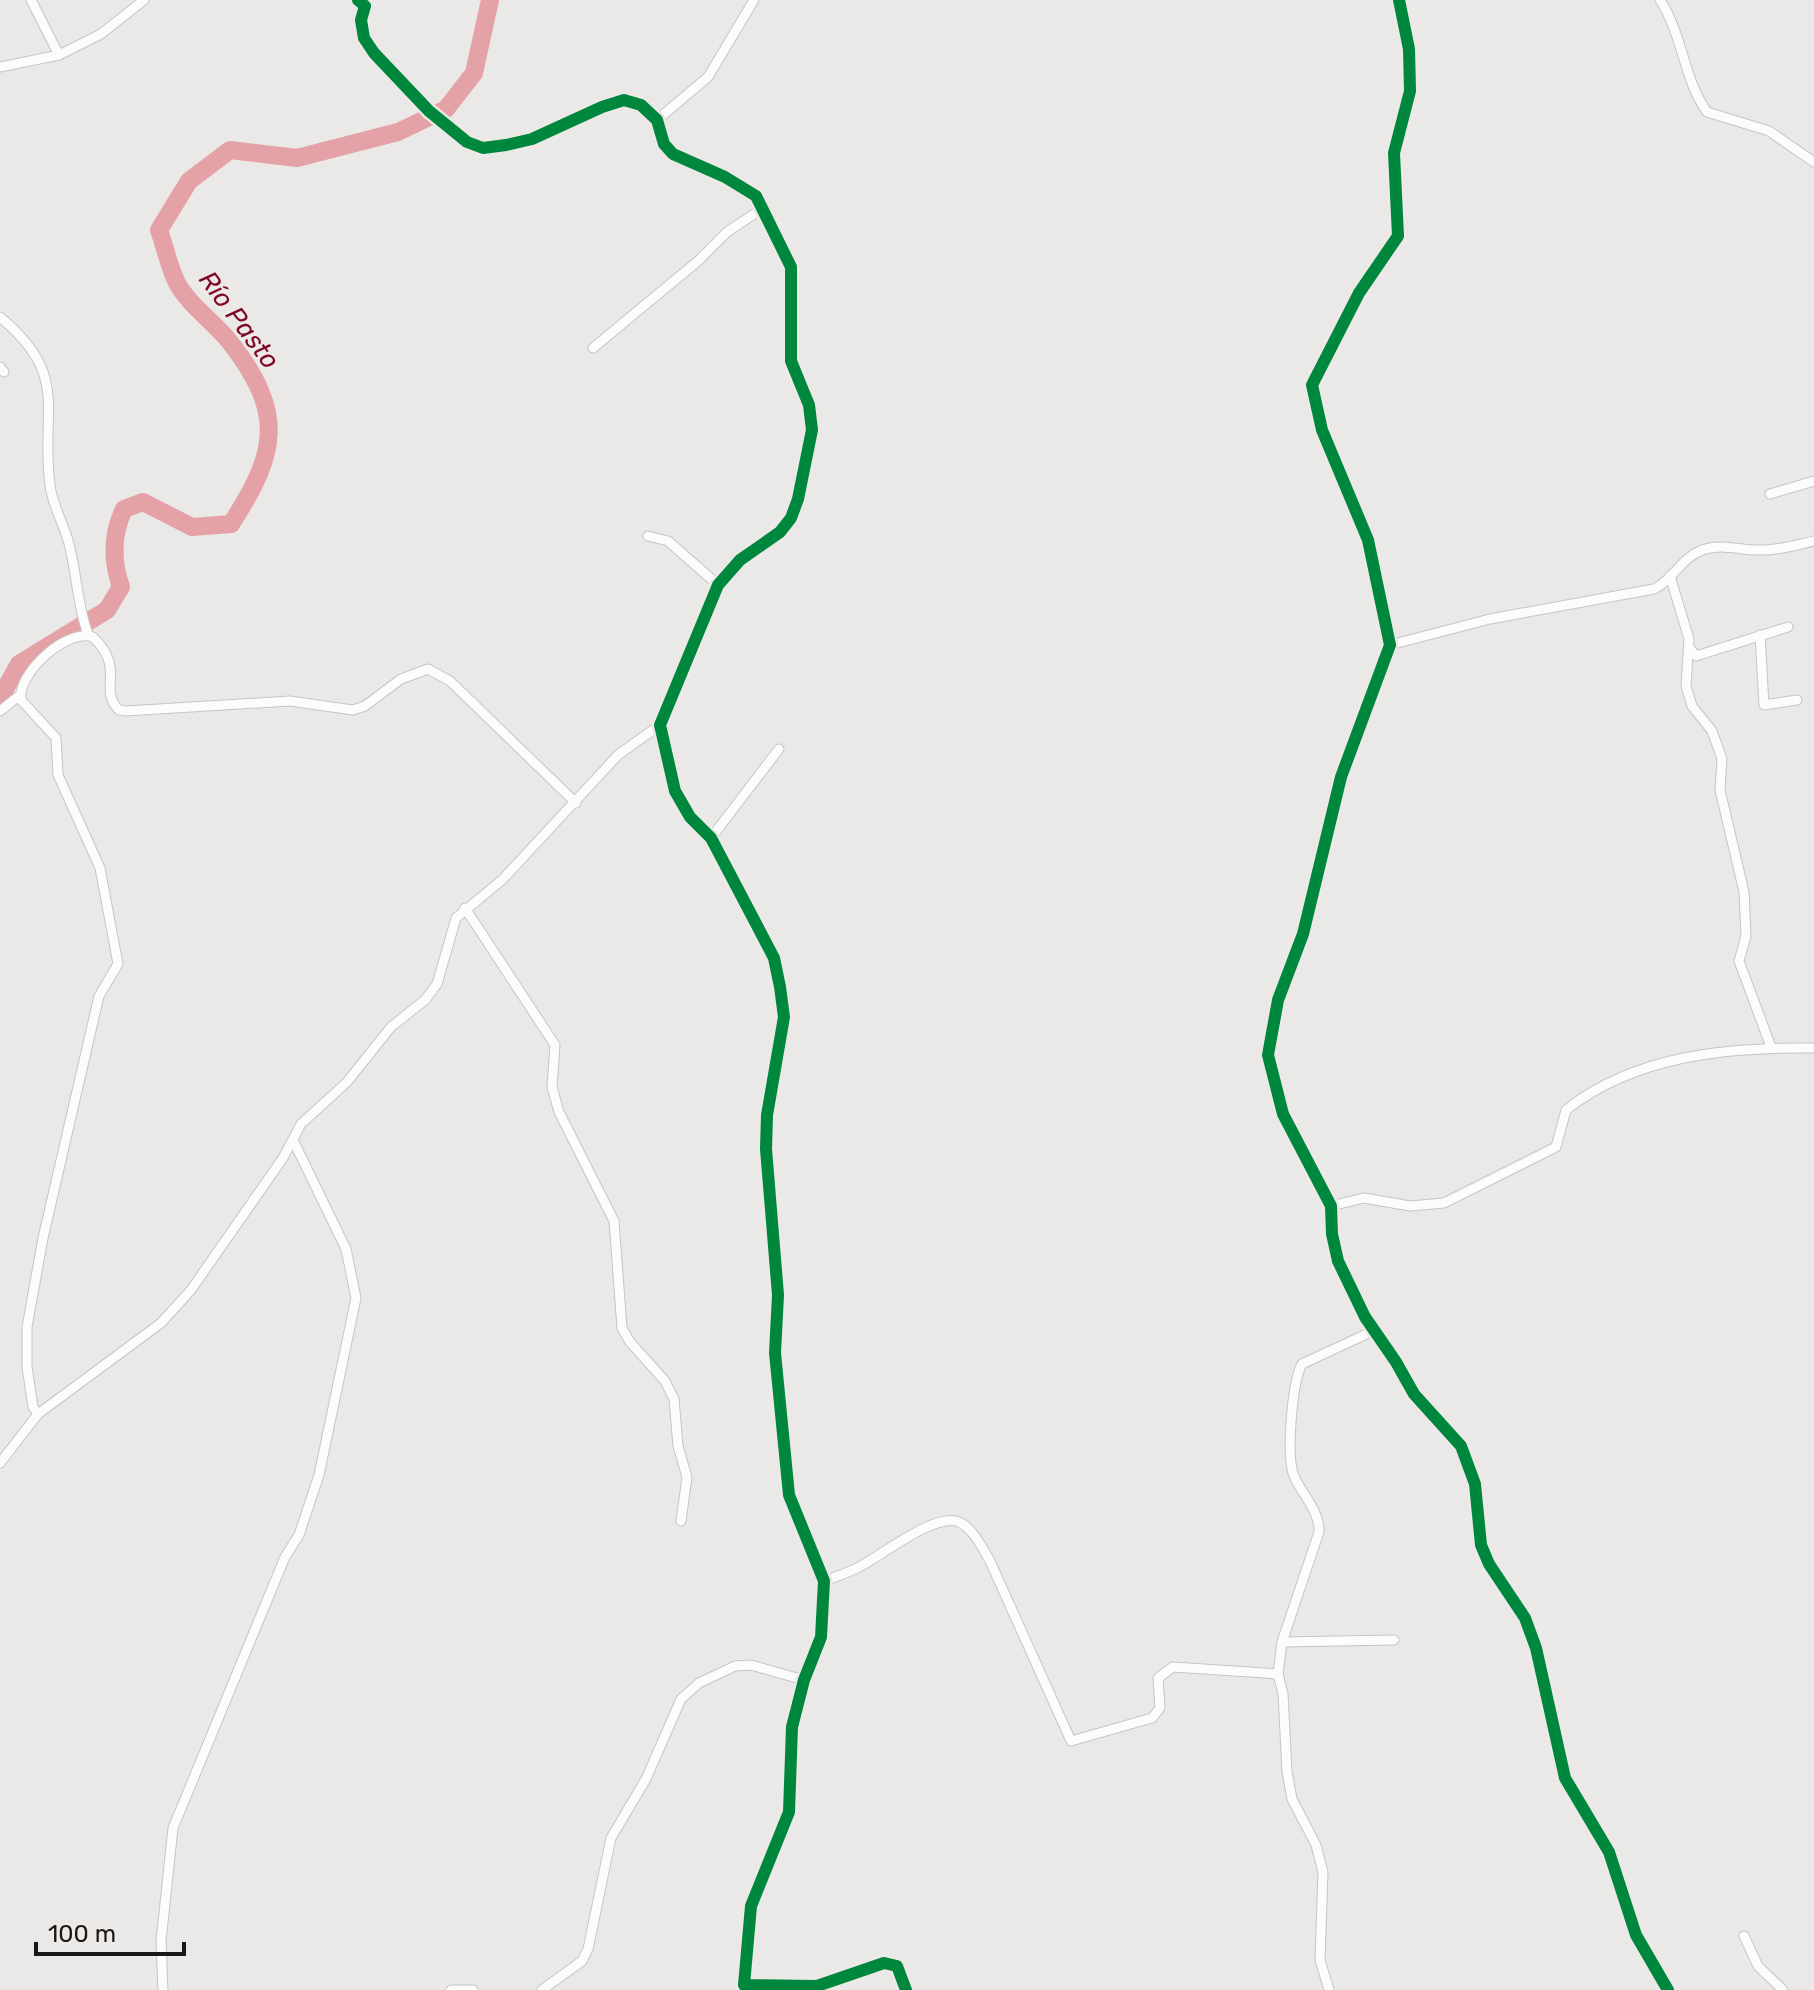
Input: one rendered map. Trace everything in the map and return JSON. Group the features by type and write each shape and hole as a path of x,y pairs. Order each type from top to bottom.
{"street":[{"path":"31,0 59,55"},
{"path":"0,67 59,55 101,34 144,0"},
{"path":"0,1463 38,1414 161,1323 191,1290 314,1109 347,1082 391,1027 425,1000 437,984 450,934 465,908 502,880 618,755 660,725 718,585 740,560 780,532 791,518 810,450 809,405 791,361 794,290 791,267 763,208 746,188 673,154 664,144 657,120 641,105 624,100 532,139 483,148 449,131 364,38 361,20 365,6 358,0"},
{"path":"657,120 708,77 754,0"},
{"path":"1399,0 1409,49 1410,91 1394,153 1398,236 1359,293 1312,385 1322,430 1368,540 1390,645 1341,777 1303,934 1275,1011 1268,1055 1272,1081 1283,1114 1331,1206 1332,1234 1338,1261 1373,1331 1414,1394 1461,1446 1475,1484 1481,1545 1525,1618 1536,1648 1565,1778 1609,1852 1636,1935 1668,1990"},
{"path":"1660,0 1697,98 1707,112 1769,131 1814,162"},
{"path":"593,348 698,261 727,232 763,208"},
{"path":"0,317 33,347 42,366 51,428 50,488 69,544 87,631 110,655 110,697 119,710 290,701 353,710 365,706 417,670 439,672 576,803"},
{"path":"1770,494 1814,481"},
{"path":"648,536 668,541 718,585"},
{"path":"1390,645 1490,619 1654,589 1687,559 1703,550 1723,546 1757,550 1782,548 1814,541"},
{"path":"1670,576 1688,647 1686,686 1692,706 1712,731 1722,759 1720,790 1744,892 1746,936 1739,961 1771,1047"},
{"path":"1688,647 1696,656 1788,627"},
{"path":"38,1414 33,1407 26,1344 32,1298 84,1053 99,996 114,975 118,951 100,868 58,775 56,738 21,700 20,695 23,683 37,663 87,631"},
{"path":"1760,635 1764,705 1797,700"},
{"path":"0,711 20,695"},
{"path":"660,725 675,791 690,817 711,838 774,958 780,987 784,1017 767,1115 766,1149 778,1295 775,1353 789,1495 824,1581 821,1637 804,1680 792,1727 789,1812 751,1906 744,1985 817,1986 884,1963 897,1966 906,1990"},
{"path":"711,838 779,749"},
{"path":"465,908 555,1045 552,1087 559,1112 614,1221 622,1328 630,1342 665,1381 674,1399 678,1446 687,1477 681,1521"},
{"path":"1331,1206 1364,1198 1410,1206 1444,1203 1556,1147 1566,1110 1628,1075 1681,1058 1771,1047 1814,1048"},
{"path":"163,1990 161,1941 173,1828 210,1732 285,1557 299,1535 327,1446 332,1405 356,1298 346,1249 293,1140"},
{"path":"1329,1990 1320,1960 1323,1872 1316,1845 1292,1799 1287,1772 1283,1694 1278,1674 1282,1642 1319,1532 1316,1514 1290,1465 1298,1371 1306,1359 1373,1331"},
{"path":"824,1581 858,1568 923,1529 945,1521 959,1522 976,1537 990,1561 1071,1741 1152,1718 1160,1708 1158,1678 1173,1667 1278,1674"},
{"path":"1282,1642 1394,1640"},
{"path":"542,1990 582,1961 588,1949 611,1838 646,1779 681,1699 699,1683 735,1666 751,1665 804,1680"},
{"path":"1744,1936 1758,1966 1783,1990"},
{"path":"451,1990 473,1990"}],"waterway":[{"name":"Río Pasto","path":"0,698 19,664 107,610 121,587 115,548 117,528 124,509 143,502 192,527 231,524 258,475 269,433 260,390 230,342 188,299 177,283 159,230 189,181 230,150 297,158 398,132 446,109 474,73 490,0"}],"cycle path":[{"path":"358,0 365,6 361,20 364,38 374,53 429,111 467,142 483,148 506,145 532,139 624,100 641,105 657,120 664,144 673,154 725,177 756,196 791,267 791,361 809,405 812,430 798,499 791,518 780,532 740,560 718,585 660,725 675,791 690,817 711,838 774,958 780,987 784,1017 767,1115 766,1149 778,1295 775,1353 789,1495 824,1581 821,1637 804,1680 792,1727 789,1812 751,1906 744,1985 817,1986 884,1963 897,1966 906,1990"},
{"path":"1399,0 1409,49 1410,91 1394,153 1398,236 1359,293 1312,385 1322,430 1368,540 1390,645 1341,777 1303,934 1278,1000 1268,1055 1283,1114 1331,1206 1332,1234 1338,1261 1365,1317 1414,1394 1461,1446 1475,1484 1481,1545 1489,1564 1525,1618 1536,1648 1565,1778 1609,1852 1636,1935 1668,1990"}]}
